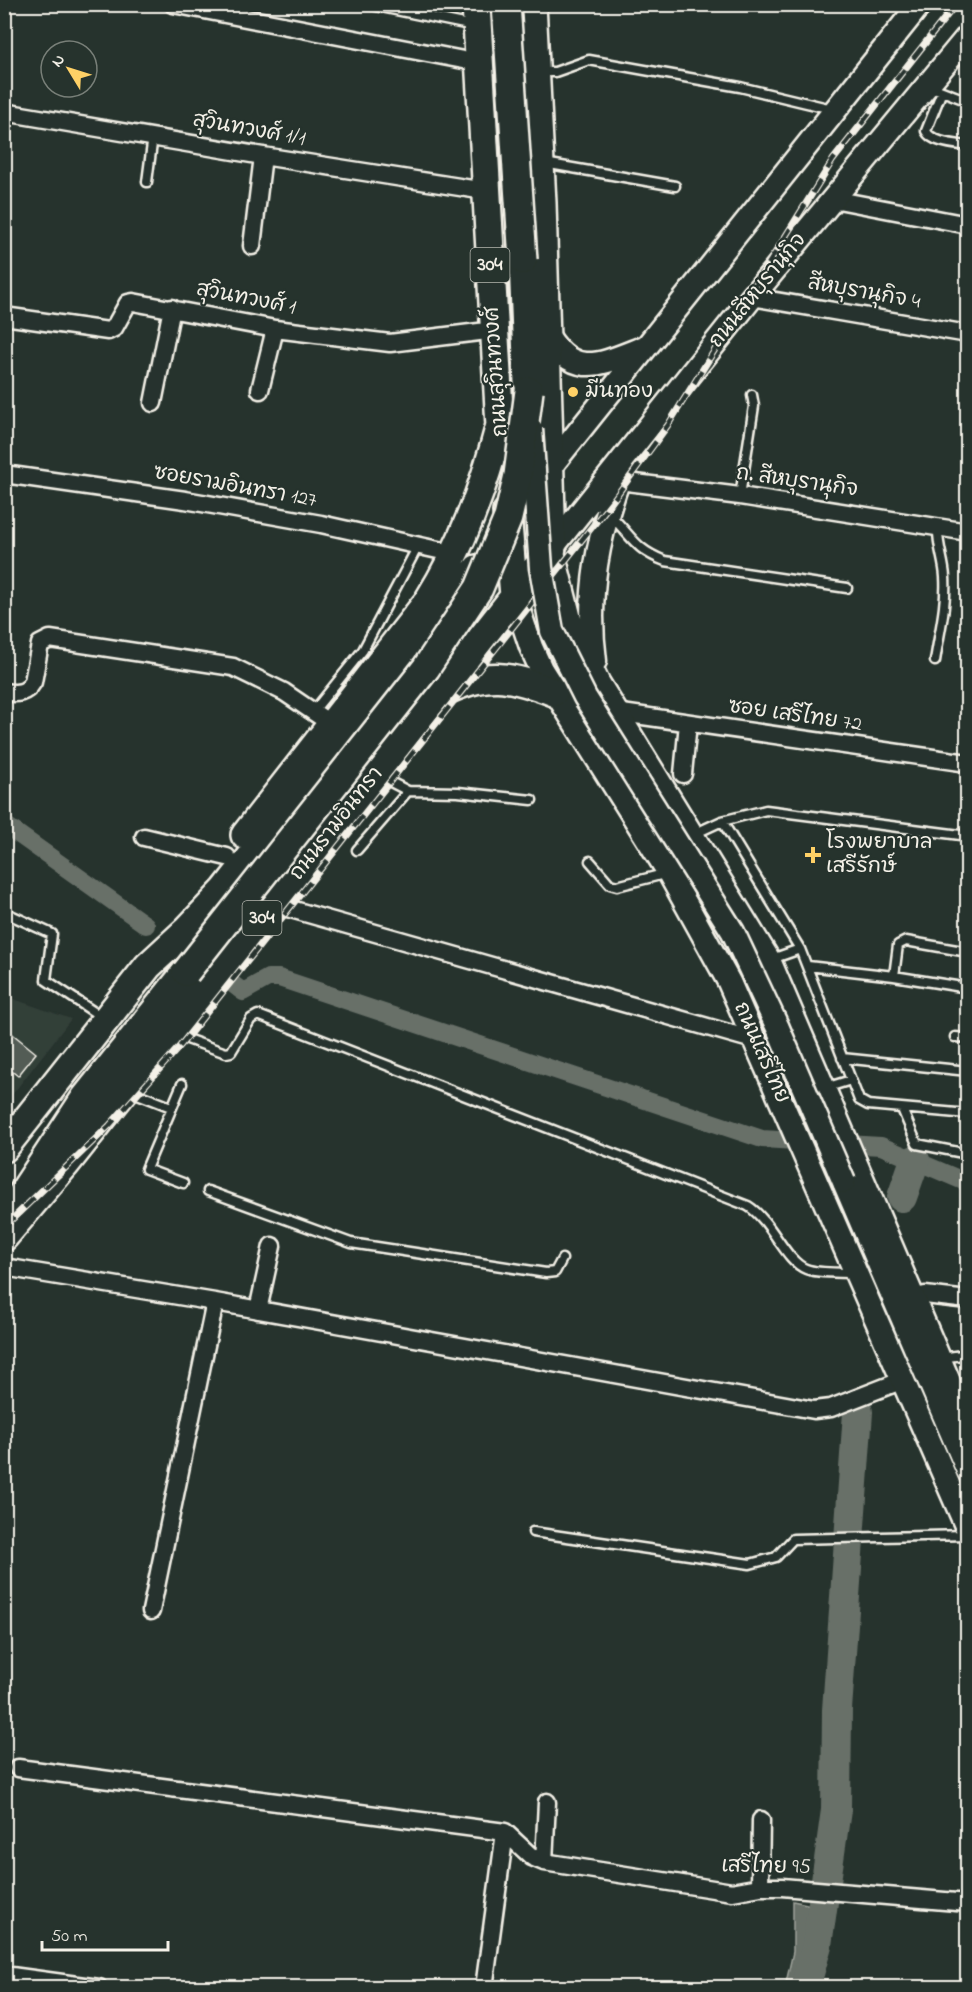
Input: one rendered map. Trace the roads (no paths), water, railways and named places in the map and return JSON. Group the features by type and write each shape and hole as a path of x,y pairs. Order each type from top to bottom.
{"highway":[{"path":"4,1222 85,1098 426,668 479,588 508,518 518,475 529,391 506,4"},
{"path":"532,4 542,203 552,548"},
{"name":"ถนนสุวินทวงศ์","path":"476,16 500,425 514,596"},
{"path":"487,222 494,242 500,246 512,244 529,226 542,203"},
{"path":"498,386 505,404 516,408 524,405 534,395 546,367"},
{"path":"148,966 227,857 322,718 428,601 456,554 481,495 500,425"},
{"name":"304","path":"4,1148 148,966 225,890 450,606 548,470"},
{"name":"ถนนรามอินทรา","path":"4,1237 126,1089 376,775 552,548"},
{"path":"439,694 463,682 492,676 524,680 554,692"},
{"path":"312,781 349,808"}],"main road":[{"path":"548,470 920,4"},
{"name":"ถนนสีหบุรานุกิจ","path":"552,548 833,199 935,88 968,36"},
{"path":"545,330 555,348 564,357 582,363 605,363 647,346"},
{"path":"529,391 541,568 552,631 585,697 734,932 774,1018 968,1471"},
{"path":"598,682 591,629 591,596 600,536 631,450"},
{"name":"ถนนเสรีไทย","path":"552,548 572,627 598,682 694,834 769,960 911,1298 968,1426"},
{"name":"ถนนเสรีไทย","path":"514,596 531,647 554,692 669,873 729,982 757,1041 968,1530"},
{"path":"686,904 690,894 701,884 712,882 723,885"}],"street":[{"path":"173,4 479,63"},
{"name":"สุวินทวงศ์ 1/1","path":"4,112 263,156 485,190"},
{"path":"252,246 263,156"},
{"path":"833,199 968,225"},
{"name":"สีหบุรานุกิจ 4","path":"752,297 968,334"},
{"name":"สุวินทวงศ์ 1","path":"4,316 108,331 114,328 128,303 172,308 275,329 390,343 495,330"},
{"path":"153,403 172,308"},
{"path":"260,390 275,329"},
{"name":"ซอยรามอินทรา 127","path":"4,474 208,504 321,524 456,554"},
{"name":"ถ. สีหบุรานุกิจ","path":"619,481 740,496 968,532"},
{"path":"4,692 17,694 30,688 40,644 50,639 233,667 284,692 322,718"},
{"name":"ซอย เสรีไทย 72","path":"615,712 968,763"},
{"path":"683,774 688,723"},
{"path":"144,837 227,857"},
{"path":"273,904 757,1041"},
{"path":"258,1310 272,1246"},
{"path":"4,1267 215,1302 814,1410 831,1408 903,1380"},
{"path":"911,1298 925,1295 968,1300"},
{"path":"151,1611 215,1302"},
{"path":"18,1768 505,1832 484,1988"},
{"path":"544,1862 547,1802"},
{"path":"760,1887 761,1820"},
{"name":"เสรีไทย 95","path":"505,1832 532,1857 544,1862 732,1892 760,1887 782,1887 968,1903"},
{"path":"4,1976 99,1988"}],"lane":[{"path":"366,4 476,16"},
{"path":"536,72 555,72 590,60 740,87 835,110"},
{"path":"968,101 935,88 926,131 927,135 935,139 968,146"},
{"path":"147,182 153,136"},
{"path":"540,162 675,186"},
{"path":"740,496 754,406 752,395"},
{"path":"607,513 635,545 645,553 665,561 847,588"},
{"path":"935,661 946,591 937,540 938,527"},
{"path":"322,718 363,650 418,546"},
{"path":"376,775 408,791 458,792 532,800"},
{"path":"357,850 408,791"},
{"path":"694,834 722,821 753,812 778,810 968,836"},
{"path":"722,821 800,949 842,1058 863,1103 902,1109 968,1114"},
{"path":"590,861 610,884 617,886 669,873"},
{"path":"4,912 52,934 46,980 106,1020"},
{"path":"894,976 898,945 906,942 968,952"},
{"path":"769,960 800,949"},
{"path":"808,966 894,976 968,988"},
{"path":"170,1033 226,1053 231,1052 250,1019 258,1015 748,1206 765,1219 784,1248 806,1269 856,1273"},
{"path":"955,1037 968,1038"},
{"path":"842,1058 968,1071"},
{"path":"823,1089 851,1080"},
{"path":"182,1084 146,1169 183,1183"},
{"path":"126,1089 171,1107"},
{"path":"902,1109 917,1144 968,1154"},
{"path":"208,1191 351,1243 546,1273 555,1272 562,1259"},
{"path":"938,1359 968,1354"},
{"path":"532,1532 750,1564 776,1557 793,1539 968,1535"}],"waterway":[{"path":"4,824 146,925"},
{"path":"234,985 243,992 268,978 279,978 762,1139 881,1146 968,1183"},
{"path":"902,1197 915,1160"},
{"path":"805,1988 817,1945 836,1810 837,1710 858,1412"}],"railway":[{"path":"4,1227 109,1126 180,1046 611,503 668,425 833,160 956,4"}],"place":[{"name":"มีนทอง","path":"573,392"},
{"name":"โรงพยาบาล เสรีรักษ์","path":"813,855"}]}
